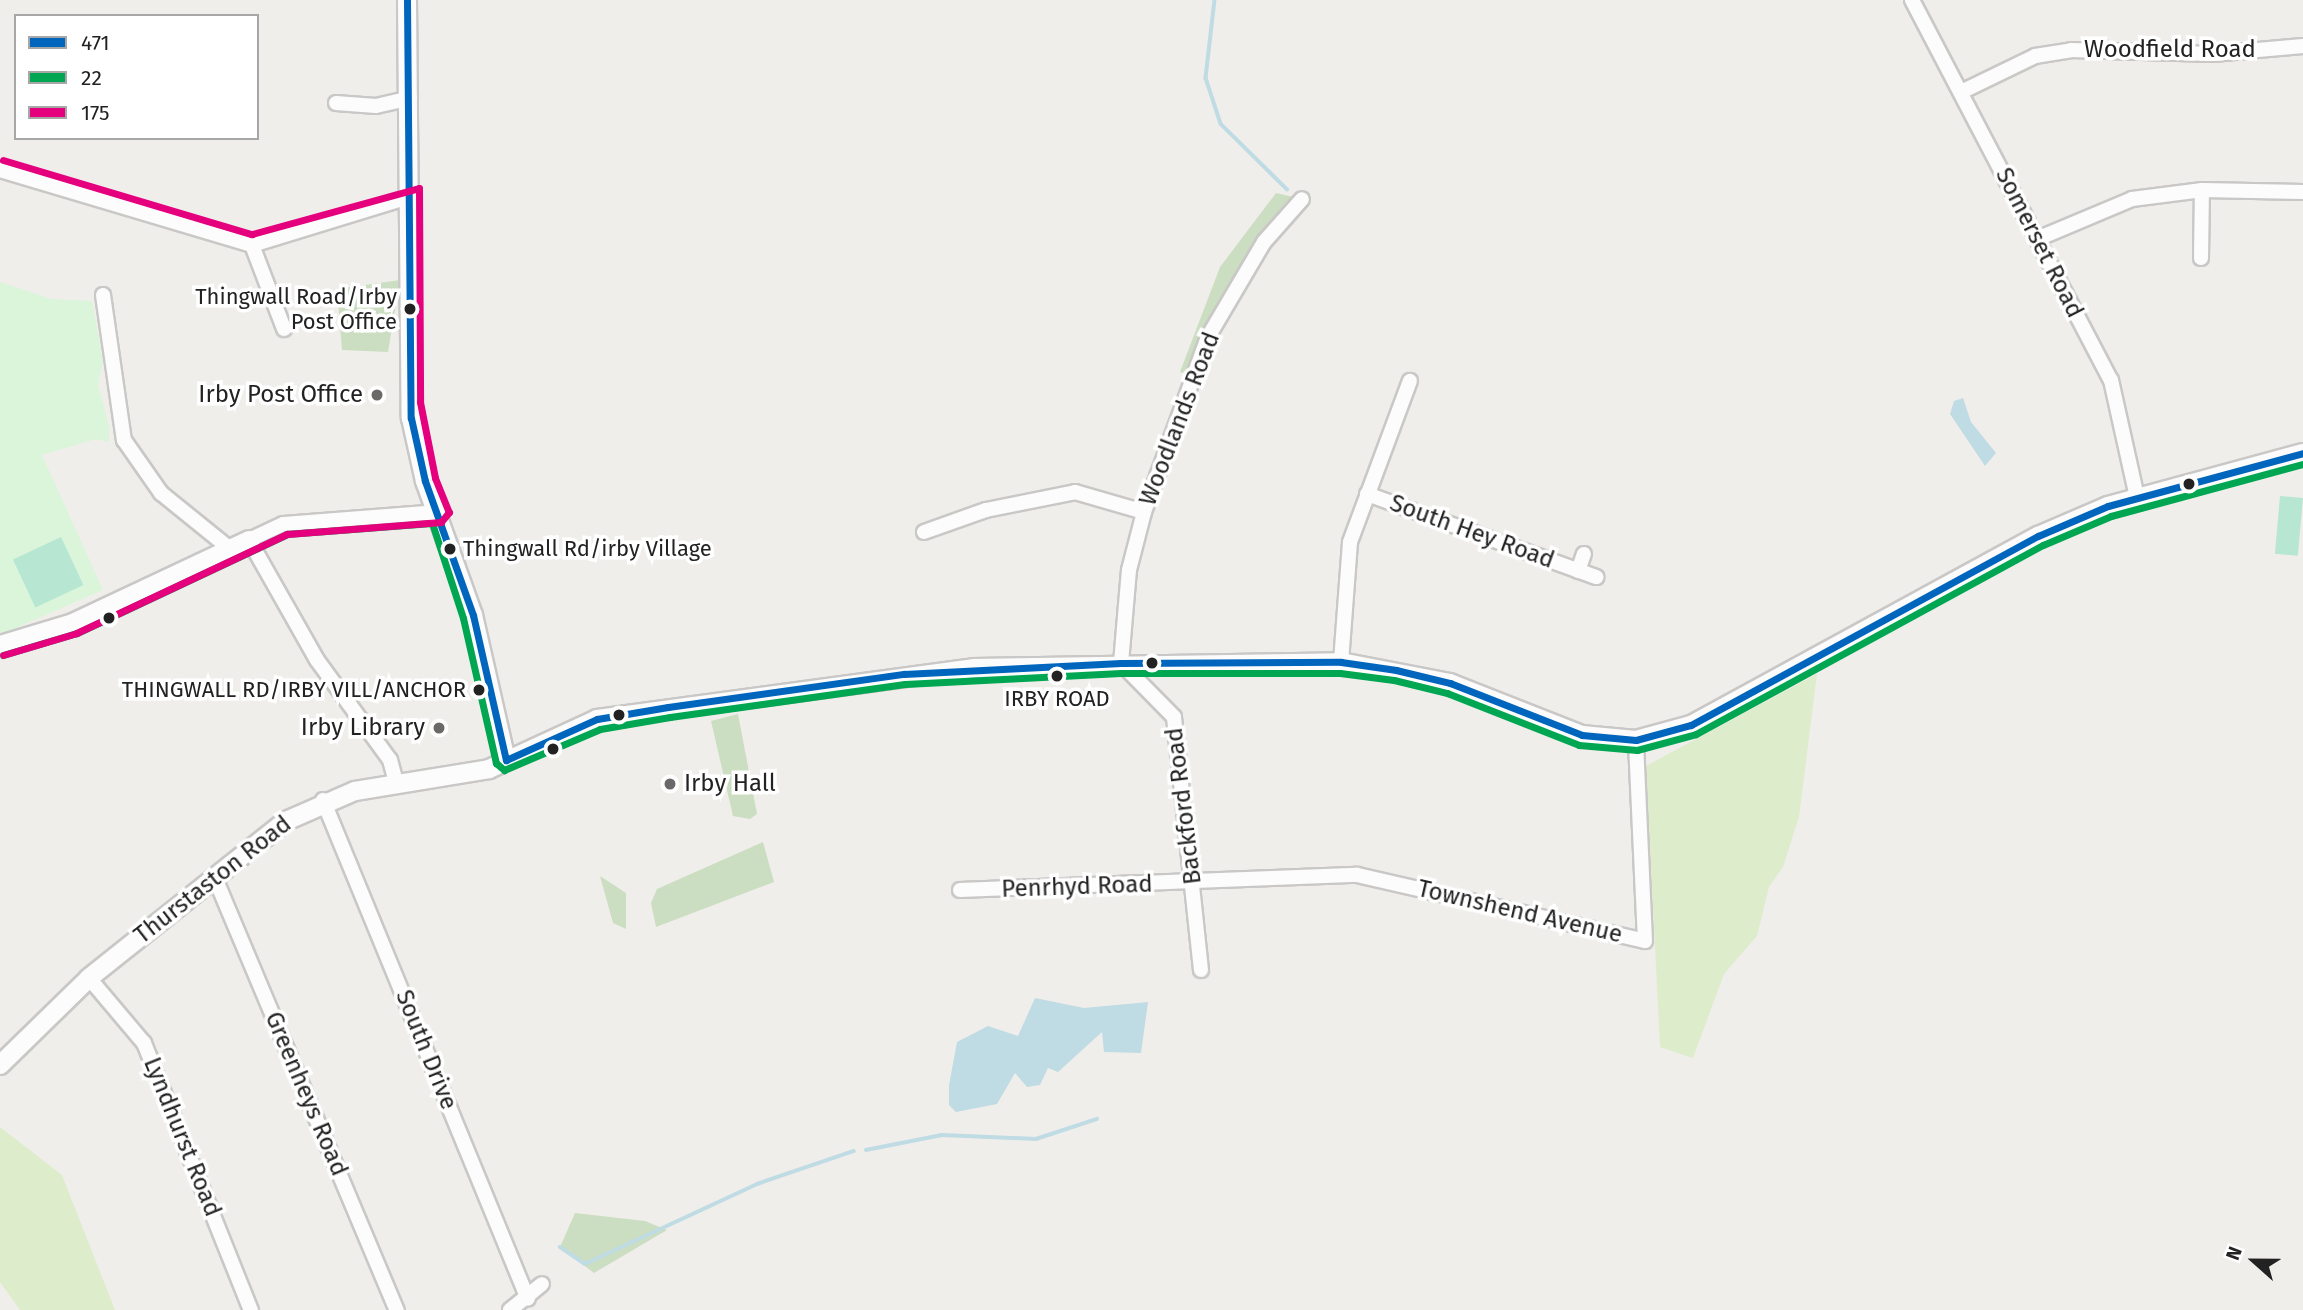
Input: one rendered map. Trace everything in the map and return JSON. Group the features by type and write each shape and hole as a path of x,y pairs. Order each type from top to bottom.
{"street":[{"path":"407,0 412,196 409,403 425,481 439,512 473,615 506,760 597,719 668,707 918,673 1121,663 1341,662 1450,683 1582,735 1636,740 1692,725 2038,536 2137,498 2303,453"},
{"name":"Somerset Road","path":"1912,0 2111,380 2137,498"},
{"name":"Woodfield Road","path":"1961,92 2035,56 2070,50 2213,54 2303,46"},
{"path":"336,103 376,106 410,98"},
{"path":"0,170 252,245 412,196"},
{"path":"2037,239 2122,202 2202,190 2303,192"},
{"path":"2201,258 2202,190"},
{"name":"Woodlands Road","path":"1121,663 1129,570 1144,512 1208,337 1264,242 1301,199"},
{"path":"252,245 284,329"},
{"path":"103,295 124,440 161,493 229,548"},
{"path":"1341,662 1350,542 1410,380"},
{"path":"924,532 986,510 1075,492 1144,512"},
{"name":"South Hey Road","path":"1367,494 1596,577"},
{"path":"0,645 73,623 284,524 439,512"},
{"path":"249,540 317,660 390,760 397,786"},
{"name":"South Hey Road","path":"1578,570 1584,554"},
{"name":"Backford Road","path":"1121,663 1174,717 1194,883 1201,970"},
{"name":"Townshend Avenue","path":"1194,883 1356,876 1645,941 1636,740"},
{"name":"Thurstaston Road","path":"0,1065 89,978 286,821 323,800 445,780 506,760"},
{"name":"South Drive","path":"323,800 528,1299"},
{"name":"Greenheys Road","path":"215,878 397,1310"},
{"name":"Penrhyd Road","path":"960,890 1194,883"},
{"name":"Lyndhurst Road","path":"89,978 144,1044 251,1310"},
{"path":"510,1310 528,1299 542,1284"}],"green space":[{"path":"1276,193 1298,198 1256,240 1188,374 1180,372 1220,267"},
{"path":"400,280 388,352 342,350 337,289"},
{"path":"0,282 51,299 92,301 103,361 98,385 109,426 109,442 96,439 42,455 103,590 0,635"},
{"path":"2280,496 2303,498 2298,556 2275,554"},
{"path":"61,537 83,585 35,607 13,559"},
{"path":"1817,674 1799,817 1783,867 1769,887 1757,936 1724,974 1693,1058 1660,1047 1646,766"},
{"path":"738,714 757,814 750,819 733,816 711,721"},
{"path":"763,842 774,882 656,927 651,903 657,889"},
{"path":"600,876 626,893 626,929 613,923"},
{"path":"0,1127 62,1175 115,1310 20,1310 0,1282"},
{"path":"575,1213 645,1221 667,1230 594,1273 560,1247"}],"water":[{"path":"1963,398 1971,422 1996,453 1985,466 1950,414 1954,401"},
{"path":"1035,998 1084,1008 1148,1002 1141,1053 1104,1052 1102,1032 1058,1072 1048,1068 1040,1085 1027,1087 1015,1073 997,1104 956,1112 949,1105 949,1085 957,1042 988,1026 1018,1036"}],"waterway":[{"path":"1215,0 1206,78 1221,124 1287,189"},
{"path":"866,1150 942,1135 1036,1139 1097,1119"},
{"path":"560,1247 585,1264 757,1184 854,1151"}],"transit line":[{"name":"471","path":"407,0 411,418 425,481 473,615 506,760"},
{"name":"175","path":"3,160 252,234 419,188 420,402 435,478 449,512 441,522 287,534 77,633 3,655"},
{"name":"471","path":"506,760 597,719 668,707 904,674 1121,663 1341,662 1396,670 1450,683 1582,735 1636,740 1691,725 2038,536 2108,506 2303,453"},
{"name":"22","path":"3,655 77,633 287,534 432,523 463,618 496,763 504,770 600,729 670,717 905,684 1121,673 1340,673 1394,680 1447,693 1579,745 1637,750 1696,734 2043,545 2111,516 2303,464"}],"place":[{"name":"Thingwall Road/Irby Post Office","path":"410,309"},
{"name":"Irby Post Office","path":"377,395"},
{"name":"Thingwall Rd/irby Village","path":"450,549"},
{"name":"IRBY ROAD","path":"1057,676"},
{"name":"THINGWALL RD/IRBY VILL/ANCHOR","path":"479,690"},
{"name":"Irby Library","path":"439,728"},
{"name":"Irby Hall","path":"670,784"}]}
